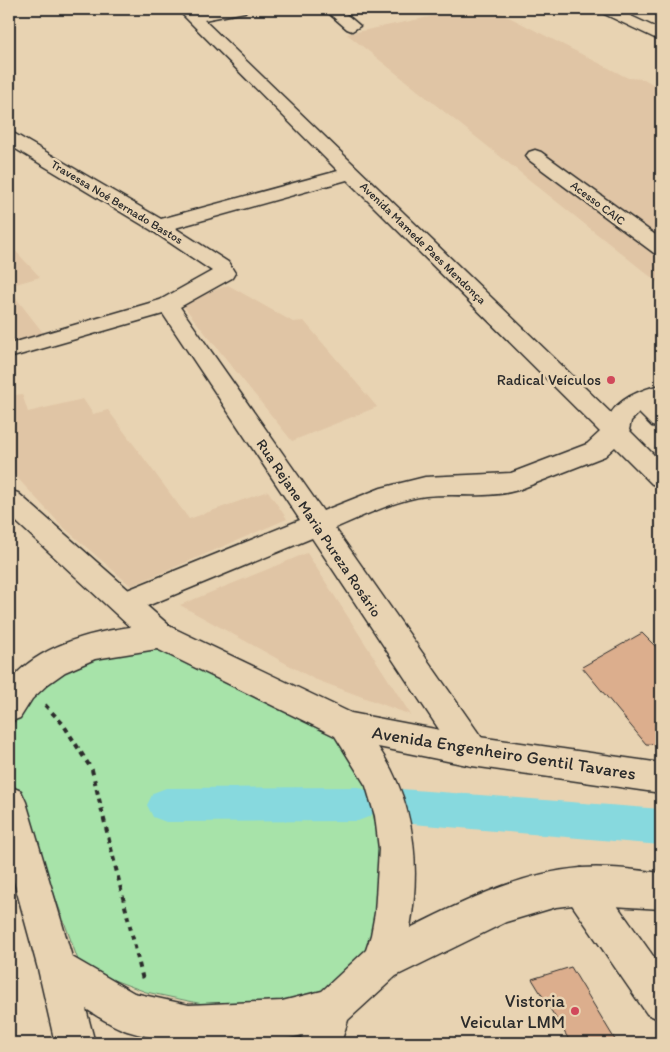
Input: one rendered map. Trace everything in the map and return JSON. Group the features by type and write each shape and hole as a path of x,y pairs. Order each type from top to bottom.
{"street":[{"path":"188,13 240,9"},
{"path":"331,9 352,26"},
{"path":"605,9 661,36"},
{"name":"Avenida Mamede Paes Mendonça","path":"188,13 661,477"},
{"name":"Travessa Noé Bernado Bastos","path":"9,138 158,226 224,270 224,273 220,276 168,305"},
{"name":"Acesso CAIC","path":"535,156 661,249"},
{"path":"158,226 352,173"},
{"path":"9,351 168,305"},
{"name":"Rua Rejane Maria Pureza Rosário","path":"168,305 472,751"},
{"path":"125,603 316,524 408,490 503,485 518,481 596,450 616,431 617,420 628,409 651,397 661,420"},
{"path":"9,500 160,636"},
{"name":"Avenida Engenheiro Gentil Tavares","path":"18,696 41,672 79,650 130,638 160,636 346,726 472,751 661,778"},
{"name":"Avenida Engenheiro Gentil Tavares","path":"346,726 381,780 392,816 397,849 394,913 382,962"},
{"path":"9,802 16,852 58,969 75,1043"},
{"path":"580,886 661,1000"},
{"name":"Avenida Engenheiro Gentil Tavares","path":"58,969 117,1007 189,1025 253,1024 282,1021 326,1026 382,962 493,909 538,893 580,886 661,890"}],"path":[{"path":"18,696 63,724 92,770 115,858 151,1016"}],"shaded area":[{"path":"468,9 493,9 628,78 644,79 661,89 661,285 347,34"},
{"path":"9,244 40,277 9,286"},
{"path":"228,285 293,322 304,321 377,407 292,441 181,303"},
{"path":"9,289 44,334 9,345"},
{"path":"22,394 28,412 83,399 93,414 108,410 189,519 268,491 287,519 131,586 62,526 9,469 9,396"},
{"path":"307,553 411,715 314,679 180,605"}],"green space":[{"path":"156,649 200,665 333,735 354,758 366,784 379,839 381,895 373,939 352,968 323,991 283,1002 217,1007 146,992 111,979 78,960 13,781 10,753 12,728 21,707 29,695 82,660"}],"building":[{"path":"642,633 661,652 661,745 646,744 582,667"},
{"name":"Vistoria Veicular LMM","path":"571,967 617,1043 571,1043 532,979"}],"waterway":[{"path":"166,805 358,804"},
{"path":"401,806 661,827"}],"place":[{"name":"Radical Veículos","path":"611,380"},
{"name":"Vistoria Veicular LMM","path":"575,1011"}]}
